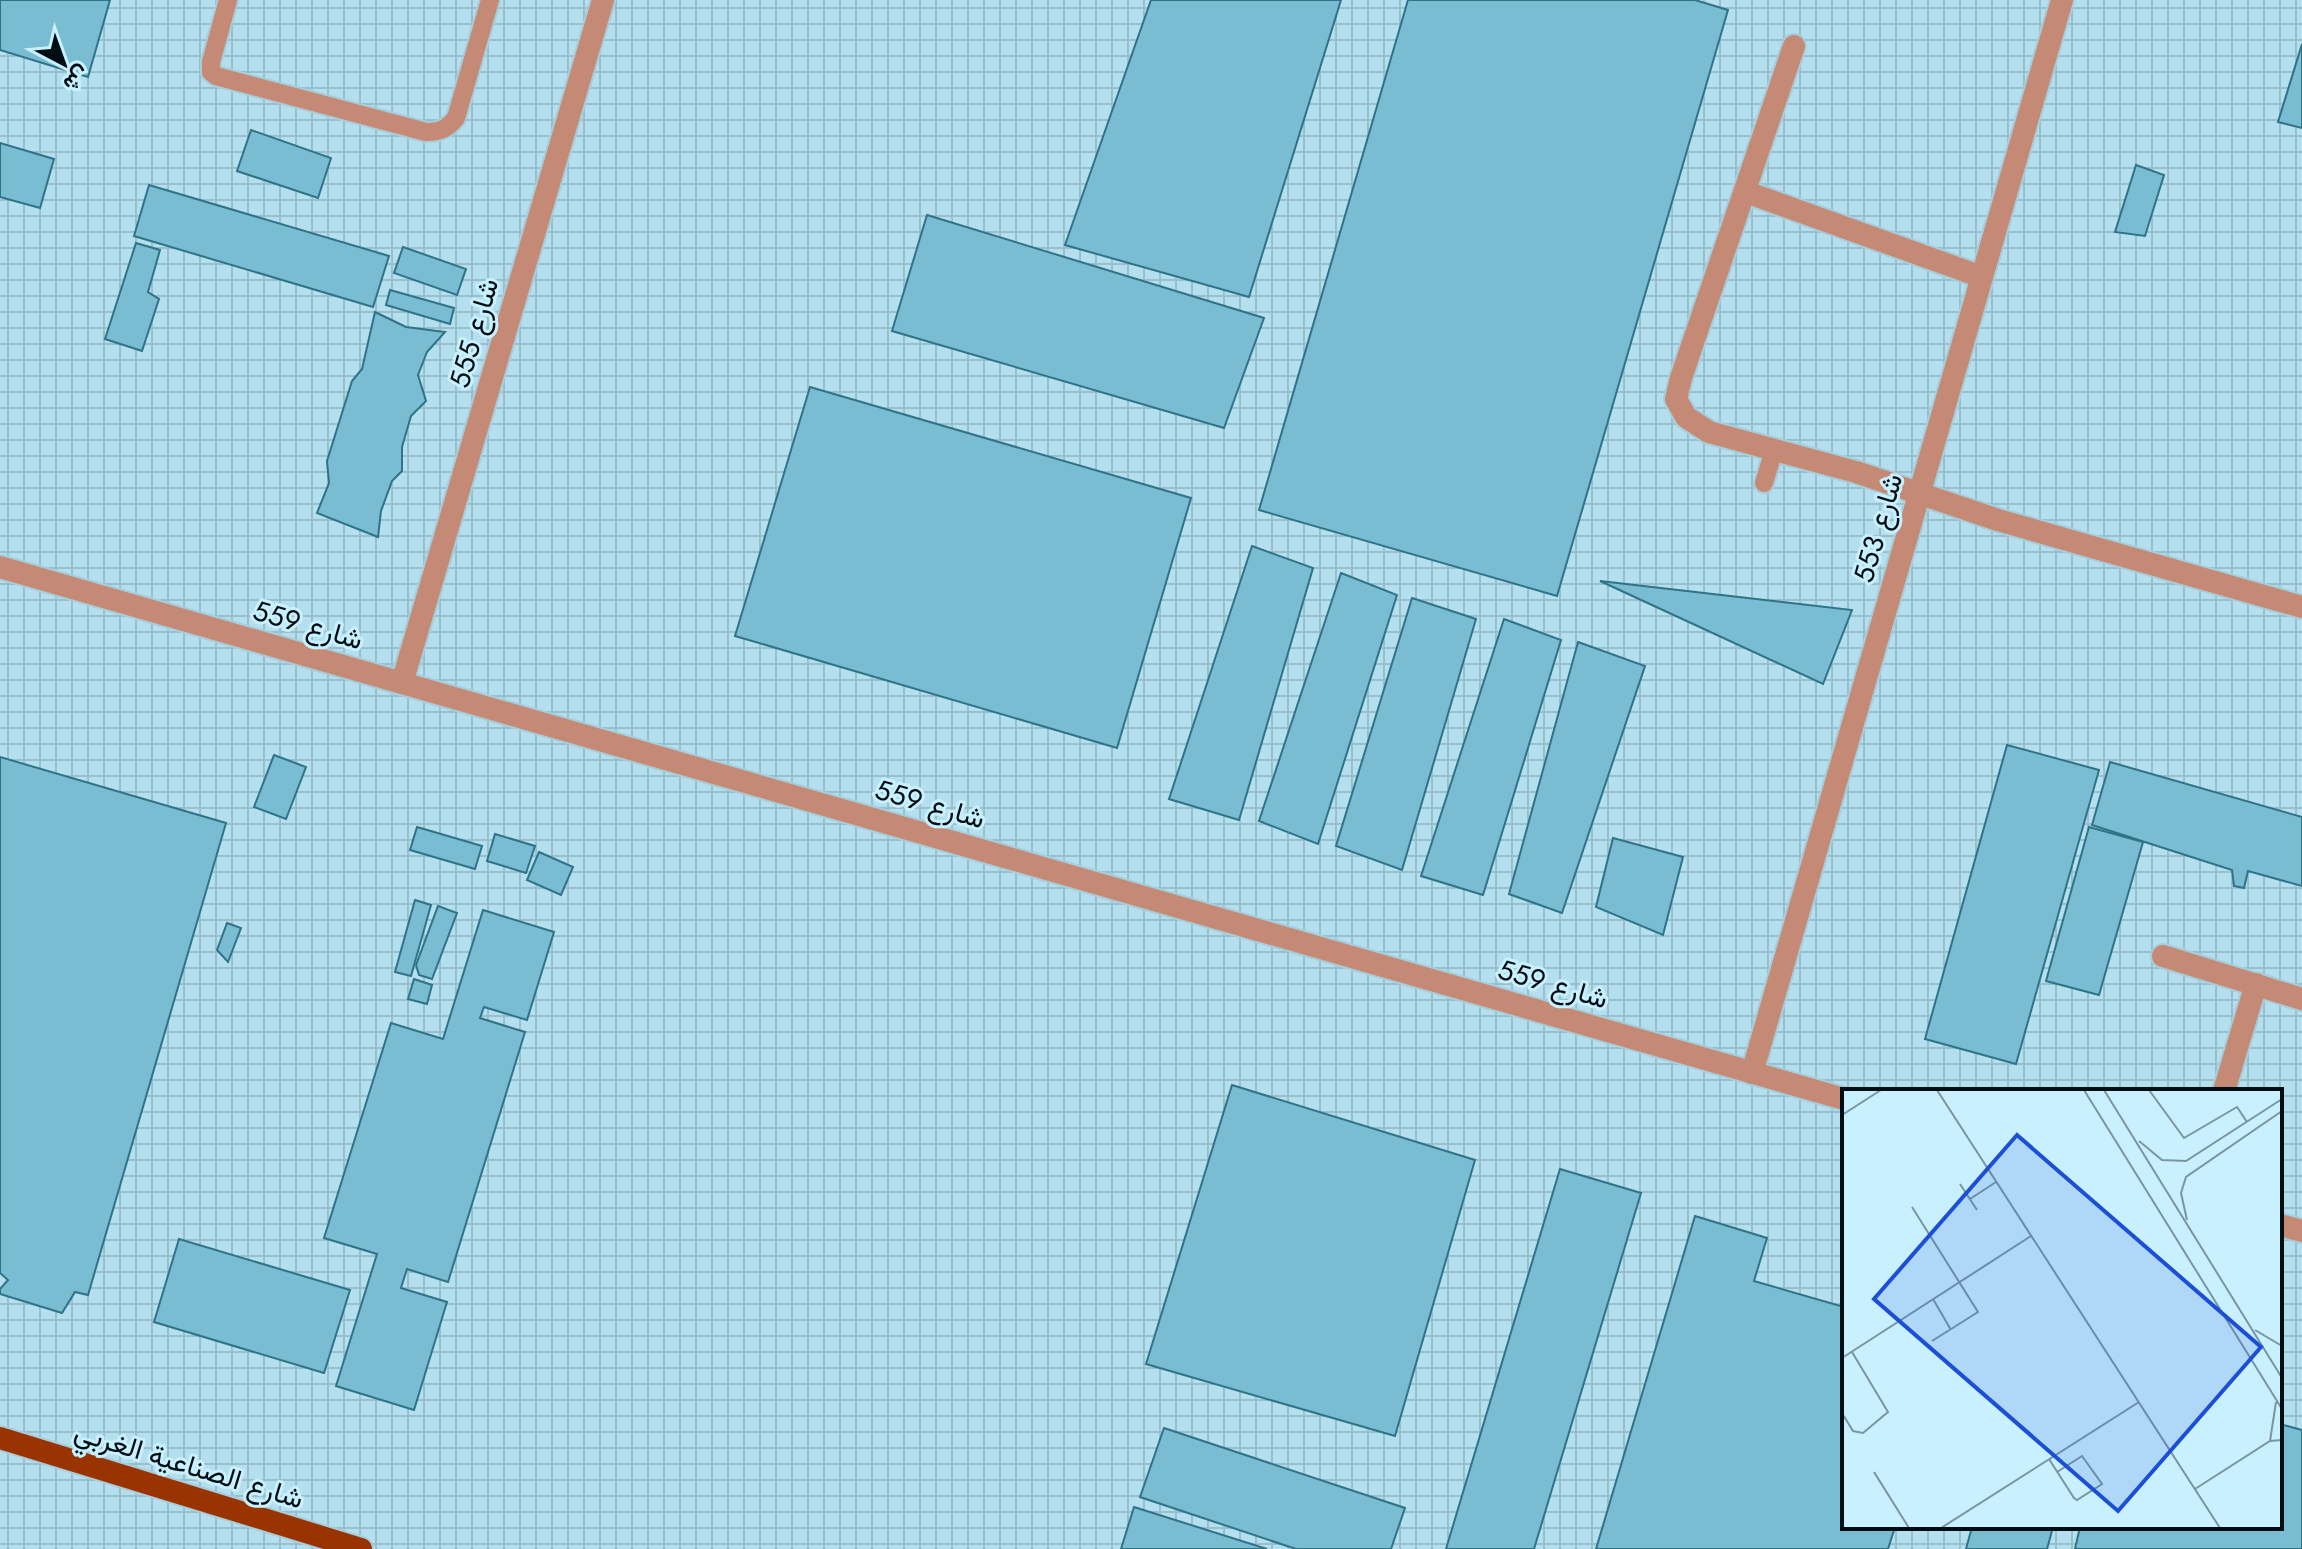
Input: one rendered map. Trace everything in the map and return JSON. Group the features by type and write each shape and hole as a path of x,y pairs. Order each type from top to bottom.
{"main road":[{"name":"شارع الصناعية الغربي","path":"0,1438 361,1549"}],"street":[{"name":"شارع 555","path":"402,683 603,0"},
{"name":"شارع 553","path":"1752,1073 2062,0"},
{"path":"1794,46 1681,378 1676,399 1686,417 1709,432 1856,472 1998,520 2302,607"},
{"path":"1746,192 1982,277"},
{"name":"شارع 559","path":"0,567 1842,1098"},
{"path":"2163,956 2302,999"},
{"path":"2225,1089 2256,984"},
{"path":"2282,1226 2302,1231"}],"lane":[{"path":"228,0 211,62 211,72 216,76 426,132 438,132 449,127 456,118 490,0"},
{"path":"1764,483 1774,450"}],"shaded area":[{"path":"0,0 2302,0 2302,1549 0,1549"}],"building":[{"path":"0,0 110,0 88,77 0,50"},
{"path":"1151,0 1341,0 1249,297 1065,245"},
{"path":"1408,0 1695,0 1728,10 1557,596 1259,510"},
{"path":"2302,44 2302,128 2278,122"},
{"path":"251,130 331,158 318,198 237,171"},
{"path":"0,143 54,159 40,208 0,197"},
{"path":"2136,165 2164,175 2145,236 2115,232"},
{"path":"149,185 389,256 373,307 134,236"},
{"path":"927,215 1264,318 1224,428 892,331"},
{"path":"136,243 160,250 148,292 159,299 142,351 105,339"},
{"path":"403,247 466,269 457,295 394,273"},
{"path":"390,290 454,308 450,324 386,305"},
{"path":"375,312 406,327 445,332 427,352 418,375 426,401 411,416 402,447 402,471 392,481 381,511 378,537 317,513 329,483 327,461 352,381 362,369"},
{"path":"810,387 1191,498 1117,748 735,636"},
{"path":"1252,546 1313,568 1239,820 1169,799"},
{"path":"1341,573 1397,595 1318,844 1259,821"},
{"path":"1600,581 1852,610 1823,684"},
{"path":"1412,598 1476,619 1402,870 1336,846"},
{"path":"1504,619 1561,640 1483,895 1421,876"},
{"path":"1578,642 1645,666 1562,913 1509,894"},
{"path":"2007,745 2099,770 2016,1064 1925,1039"},
{"path":"274,755 306,767 286,819 254,807"},
{"path":"0,757 226,823 88,1295 75,1292 62,1313 0,1294 0,1289 8,1280 0,1273"},
{"path":"2110,762 2302,817 2302,886 2248,871 2244,888 2234,886 2232,870 2092,825"},
{"path":"417,827 482,846 475,869 410,850"},
{"path":"2089,827 2143,842 2099,995 2046,981"},
{"path":"495,834 535,846 526,873 487,861"},
{"path":"1613,838 1683,857 1663,935 1596,907"},
{"path":"539,852 573,867 561,895 527,880"},
{"path":"415,900 431,905 411,976 395,972"},
{"path":"438,906 457,913 432,979 419,975 416,965"},
{"path":"483,910 554,932 527,1020 484,1007 480,1018 525,1032 448,1282 407,1269 401,1288 447,1302 414,1410 336,1386 377,1254 324,1238 391,1023 443,1039"},
{"path":"227,923 241,928 228,962 217,950"},
{"path":"414,979 432,985 427,1004 408,999"},
{"path":"1232,1085 1475,1160 1395,1436 1146,1364"},
{"path":"1560,1169 1641,1193 1534,1549 1446,1549"},
{"path":"1695,1216 1767,1238 1754,1281 1842,1306 1842,1529 1894,1529 1888,1549 1596,1549"},
{"path":"179,1239 350,1290 324,1373 154,1322"},
{"path":"2282,1425 2302,1430 2302,1549 2075,1549 2080,1529 2282,1529"},
{"path":"1164,1428 1405,1508 1391,1549 1296,1549 1140,1497"},
{"path":"1134,1507 1267,1549 1121,1549"},
{"path":"1971,1529 2052,1529 2047,1549 1966,1549"}]}
